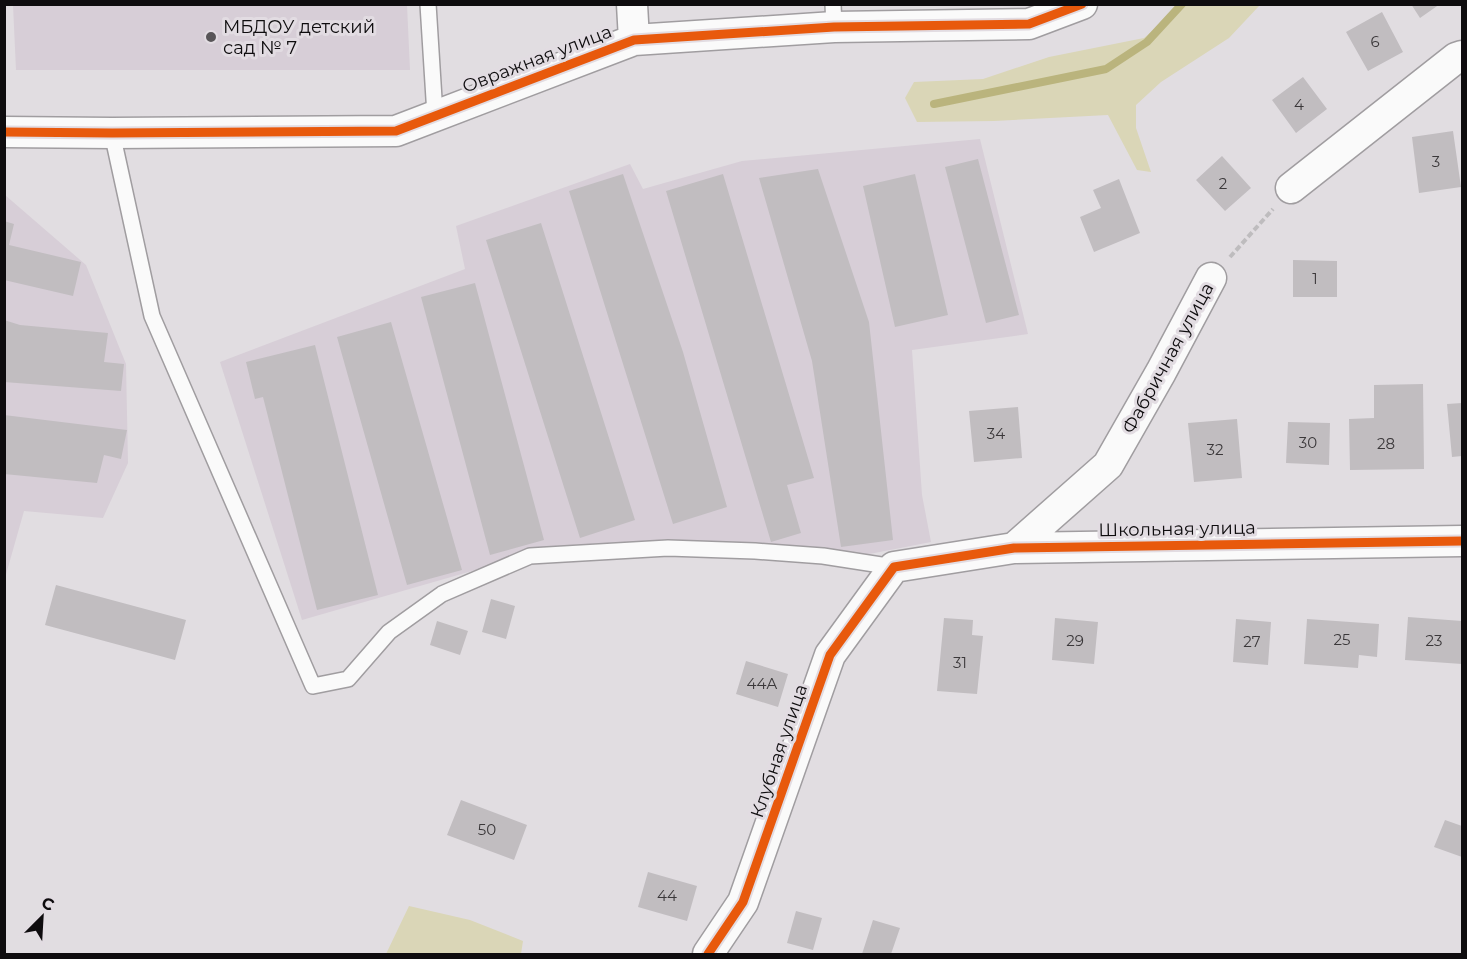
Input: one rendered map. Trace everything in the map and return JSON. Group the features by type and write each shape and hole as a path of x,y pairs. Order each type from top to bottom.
{"street":[{"path":"632,4 634,40"},
{"name":"Овражная улица","path":"4,132 112,134 396,131 634,40 834,16 1029,14 1082,4"},
{"path":"1291,188 1456,58 1462,56"},
{"name":"Фабричная улица","path":"1014,548 1108,465 1211,278"},
{"name":"Школьная улица","path":"894,567 1014,548 1462,541"},
{"name":"Клубная улица","path":"708,954 743,902 830,655 894,567"}],"lane":[{"path":"428,4 435,115"},
{"path":"112,134 152,316 313,686 348,679 388,632 442,594 530,556 668,548 823,556 894,567"}],"shaded area":[{"name":"МБДОУ детский сад № 7","path":"13,5 407,5 410,70 16,70"},
{"path":"1183,5 1260,5 1229,38 1161,82 1136,105 1136,128 1151,172 1137,170 1108,115 994,121 917,122 905,98 914,82 983,79 1049,57 1144,38"},
{"path":"980,139 1028,334 912,350 922,495 931,542 859,556 667,539 531,554 302,620 220,362 465,269 456,226 630,164 643,189 742,161"},
{"path":"5,195 86,265 126,364 128,463 103,518 24,511 5,578"},
{"path":"409,906 470,920 523,941 521,954 386,954"}],"building":[{"path":"1411,4 1440,4 1420,18"},
{"path":"1382,12 1403,52 1368,71 1346,32"},
{"path":"1303,77 1327,109 1296,133 1272,100"},
{"path":"1453,131 1461,187 1419,193 1412,137"},
{"path":"1222,156 1251,188 1225,211 1196,180"},
{"path":"978,159 1019,315 986,323 945,167"},
{"path":"818,169 869,322 893,540 841,547 812,361 759,178"},
{"path":"623,174 683,352 727,507 673,524 569,191"},
{"path":"723,174 814,478 787,485 801,533 771,542 666,191"},
{"path":"915,174 948,315 895,327 863,186"},
{"path":"1119,179 1140,233 1094,252 1080,217 1101,208 1093,190"},
{"path":"4,221 14,224 9,245 81,262 73,296 4,280"},
{"path":"541,223 635,520 580,538 486,240"},
{"path":"1293,260 1337,261 1337,297 1293,297"},
{"path":"475,283 544,540 490,555 421,297"},
{"path":"4,320 20,325 108,333 104,362 124,364 121,391 4,382"},
{"path":"391,322 462,570 407,585 337,337"},
{"path":"315,345 378,595 317,610 263,397 255,399 246,362"},
{"path":"1423,384 1424,469 1350,470 1349,419 1374,418 1374,385"},
{"path":"1462,403 1462,456 1452,457 1447,404"},
{"path":"1018,407 1022,458 974,462 969,411"},
{"path":"4,415 127,430 121,459 104,455 97,483 4,474"},
{"path":"1237,419 1242,478 1194,482 1188,423"},
{"path":"1288,422 1330,423 1329,465 1286,463"},
{"path":"56,585 186,620 175,660 45,625"},
{"path":"491,599 515,606 506,639 482,632"},
{"path":"1408,617 1462,621 1462,664 1405,660"},
{"path":"944,618 973,620 972,635 983,636 977,694 937,691"},
{"path":"1055,618 1098,622 1094,664 1052,660"},
{"path":"1236,619 1271,622 1268,665 1233,662"},
{"path":"1307,619 1379,624 1377,657 1359,655 1358,668 1304,664"},
{"path":"437,621 468,631 460,655 430,645"},
{"path":"746,661 788,674 778,707 736,694"},
{"path":"461,800 527,825 514,860 447,835"},
{"path":"1445,820 1462,826 1462,857 1434,847"},
{"path":"648,872 697,886 687,921 638,907"},
{"path":"796,911 822,918 813,950 787,943"},
{"path":"873,920 900,928 891,954 862,954"}],"waterway":[{"path":"934,104 1106,69 1147,42 1182,4"}],"cycle path":[{"path":"4,132 396,131 634,40 834,27 1029,24 1082,4"},
{"path":"708,954 743,902 830,655 894,567 1014,548 1462,541"}],"place":[{"name":"МБДОУ детский сад № 7","path":"211,37"}]}
